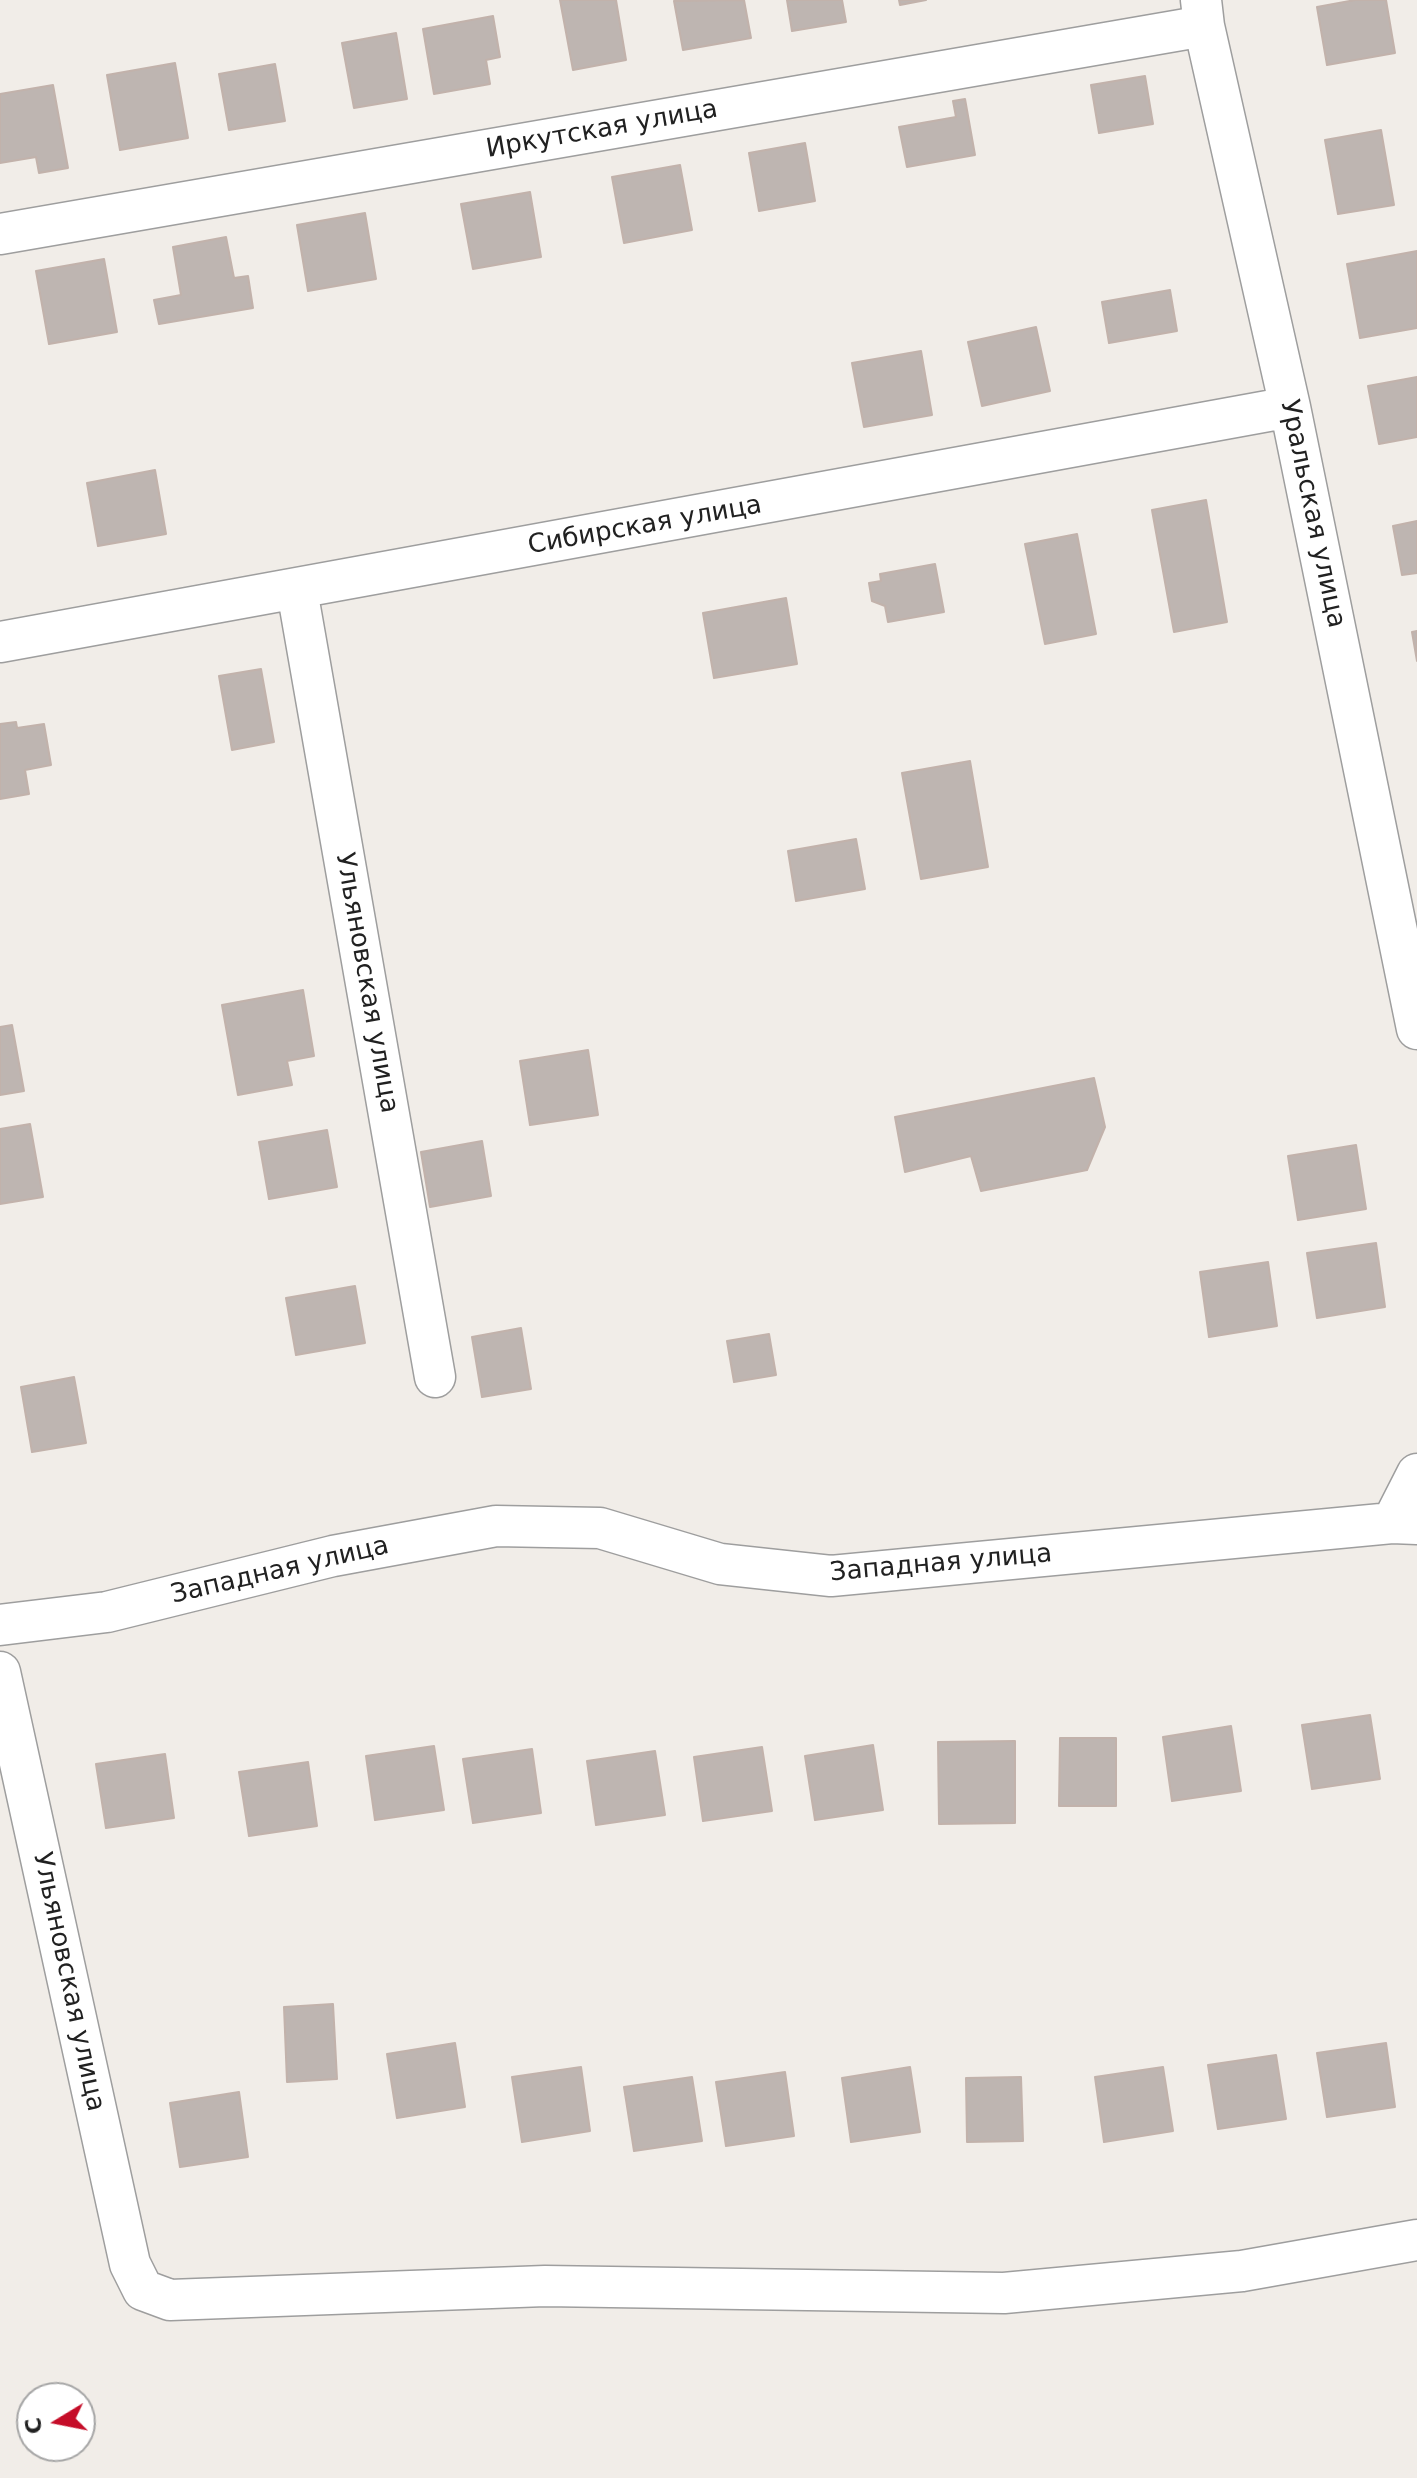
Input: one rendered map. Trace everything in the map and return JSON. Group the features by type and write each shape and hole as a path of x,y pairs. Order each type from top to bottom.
{"street":[{"name":"Иркутская улица","path":"0,234 1203,13"},
{"name":"Уральская улица","path":"1203,13 1290,407 1417,1029"},
{"name":"Сибирская улица","path":"0,642 1290,407"},
{"name":"Ульяновская улица","path":"297,590 435,1377"},
{"path":"1405,1523 1417,1474"},
{"name":"Западная улица","path":"0,1625 107,1612 333,1556 496,1526 600,1528 720,1564 831,1576 1405,1523"},
{"name":"Ульяновская улица","path":"0,1672 130,2264 143,2290 170,2300 545,2286 1004,2293 1242,2271 1417,2240"}],"building":[{"path":"560,0 616,0 626,60 573,70"},
{"path":"744,0 751,38 683,50 674,1"},
{"path":"787,0 842,0 846,22 792,31"},
{"path":"899,0 926,0 900,5"},
{"path":"1355,0 1386,0 1395,53 1327,65 1317,7"},
{"path":"493,16 500,57 486,60 490,84 434,94 423,29"},
{"path":"396,33 407,99 354,108 342,43"},
{"path":"175,63 188,138 120,150 107,75"},
{"path":"275,64 285,121 229,130 219,74"},
{"path":"1145,76 1153,124 1099,133 1091,85"},
{"path":"53,85 68,168 39,173 36,157 0,163 0,94"},
{"path":"965,99 975,155 907,167 899,127 956,117 953,101"},
{"path":"1381,130 1394,205 1338,214 1325,140"},
{"path":"805,143 815,201 759,211 749,153"},
{"path":"680,165 692,230 624,243 612,177"},
{"path":"530,192 541,257 473,269 461,204"},
{"path":"365,213 376,279 308,291 297,225"},
{"path":"226,237 234,278 248,276 253,308 159,324 154,300 181,295 173,247"},
{"path":"1417,251 1417,328 1360,338 1347,264"},
{"path":"104,259 117,332 49,344 36,271"},
{"path":"1170,290 1177,331 1109,343 1102,302"},
{"path":"1036,327 1050,391 982,406 968,342"},
{"path":"921,351 932,415 864,427 852,363"},
{"path":"1417,377 1417,437 1379,444 1368,386"},
{"path":"155,470 166,534 98,546 87,483"},
{"path":"1206,500 1227,622 1174,632 1152,510"},
{"path":"1417,521 1417,573 1402,575 1393,526"},
{"path":"1077,534 1096,634 1045,644 1025,544"},
{"path":"935,564 944,612 888,622 885,606 872,601 869,583 881,581 880,574"},
{"path":"786,598 797,664 714,678 703,613"},
{"path":"1417,631 1417,661 1412,632"},
{"path":"261,669 274,742 232,750 219,676"},
{"path":"16,722 17,728 44,724 51,765 25,770 29,794 0,799 0,724"},
{"path":"970,761 988,867 921,879 902,773"},
{"path":"856,839 865,889 796,901 788,851"},
{"path":"303,990 314,1056 287,1061 292,1085 238,1095 222,1005"},
{"path":"12,1025 24,1091 0,1095 0,1027"},
{"path":"588,1050 598,1115 530,1125 520,1061"},
{"path":"1094,1078 1105,1127 1087,1170 981,1191 971,1156 905,1172 895,1117"},
{"path":"30,1124 43,1197 0,1204 0,1129"},
{"path":"327,1130 337,1187 269,1199 259,1142"},
{"path":"482,1141 491,1196 430,1207 421,1152"},
{"path":"1356,1145 1366,1209 1298,1220 1288,1156"},
{"path":"1376,1243 1385,1307 1317,1318 1307,1253"},
{"path":"1268,1262 1277,1326 1209,1337 1200,1272"},
{"path":"355,1286 365,1343 296,1355 286,1298"},
{"path":"521,1328 531,1389 482,1397 472,1337"},
{"path":"769,1334 776,1375 734,1382 727,1341"},
{"path":"74,1377 86,1443 32,1452 21,1387"},
{"path":"1370,1715 1380,1779 1312,1789 1302,1725"},
{"path":"1231,1726 1241,1791 1172,1801 1163,1737"},
{"path":"1060,1738 1116,1738 1116,1806 1059,1806"},
{"path":"1015,1741 1015,1823 939,1824 938,1742"},
{"path":"873,1745 883,1810 815,1820 805,1756"},
{"path":"434,1746 444,1810 375,1820 366,1756"},
{"path":"762,1747 772,1811 703,1821 694,1757"},
{"path":"532,1749 541,1813 473,1823 463,1759"},
{"path":"655,1751 665,1815 596,1825 587,1761"},
{"path":"165,1754 174,1818 106,1828 96,1764"},
{"path":"308,1762 317,1826 249,1836 239,1772"},
{"path":"333,2004 337,2079 287,2082 284,2007"},
{"path":"455,2043 465,2107 397,2118 387,2054"},
{"path":"1386,2043 1395,2107 1327,2117 1317,2053"},
{"path":"1276,2055 1286,2119 1218,2129 1208,2065"},
{"path":"581,2067 590,2131 522,2142 512,2077"},
{"path":"910,2067 920,2132 851,2142 842,2078"},
{"path":"1163,2067 1173,2131 1104,2142 1095,2077"},
{"path":"785,2072 794,2136 726,2146 716,2082"},
{"path":"692,2077 702,2141 634,2151 624,2087"},
{"path":"1021,2077 1023,2141 967,2142 966,2078"},
{"path":"239,2092 248,2157 180,2167 170,2103"}]}
